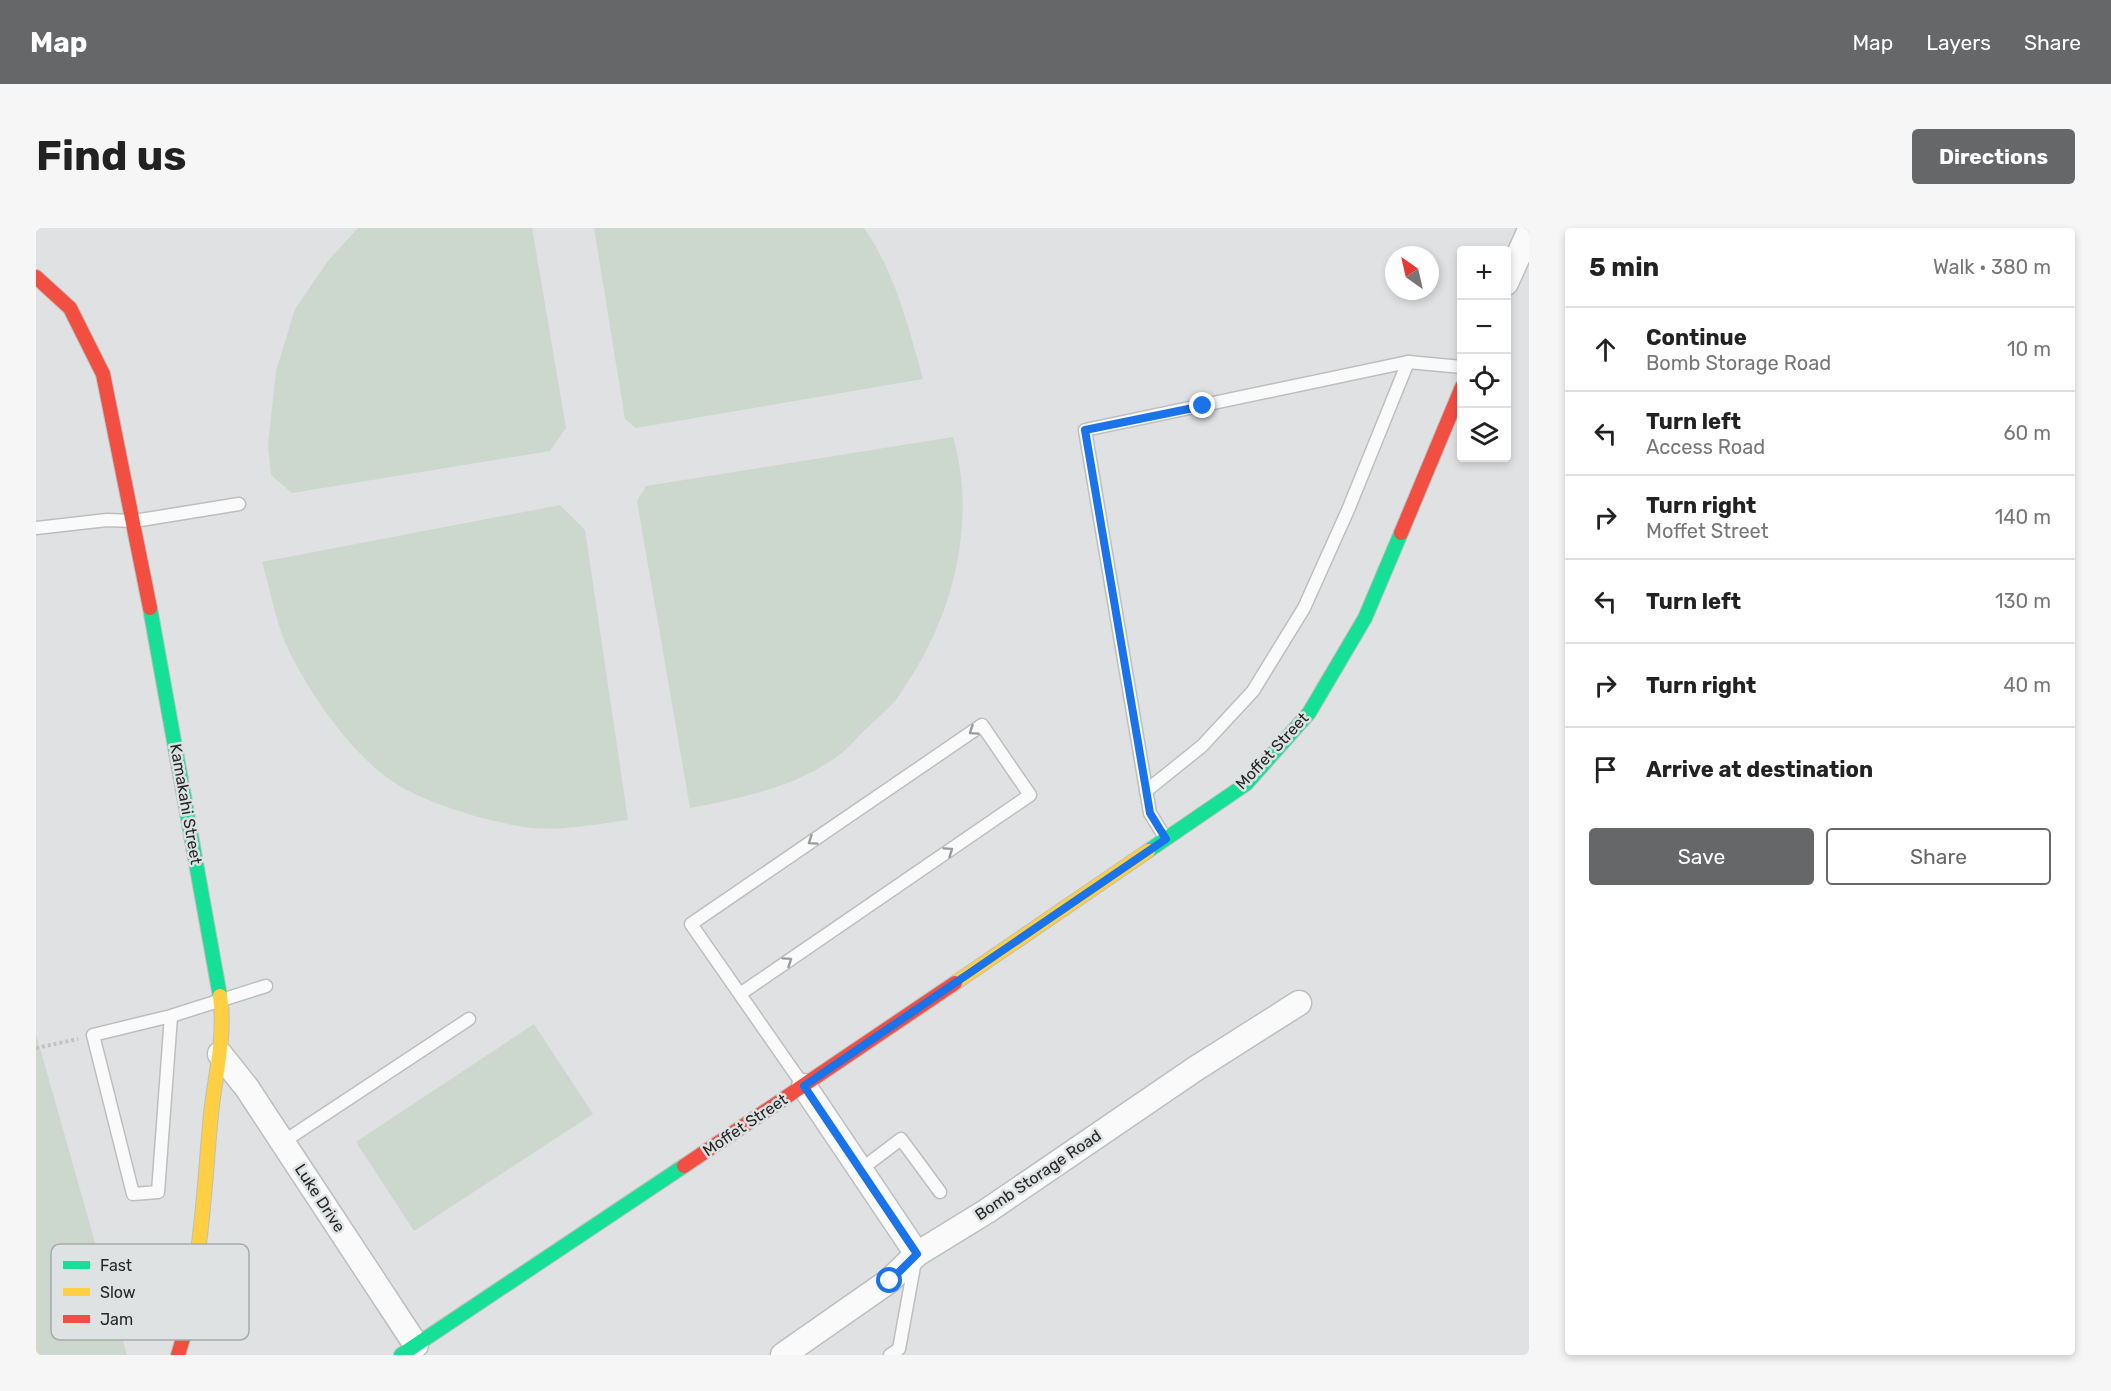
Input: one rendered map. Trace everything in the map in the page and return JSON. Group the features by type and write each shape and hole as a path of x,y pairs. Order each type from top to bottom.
{"street":[{"path":"1511,272 1529,232"},
{"name":"Kamakahi Street","path":"36,277 70,308 103,374 134,521 221,1000 220,1054 200,1244"},
{"name":"Moffet Street","path":"409,1350 804,1086 1246,784 1309,713 1365,618 1457,397"},
{"name":"Bomb Storage Road","path":"783,1355 890,1281 917,1254 987,1211 1195,1069 1299,1003"},
{"name":"Luke Drive","path":"220,1054 283,1142 409,1350"},
{"path":"804,1086 917,1254"},
{"name":"Kamakahi Street","path":"178,1355 182,1340"}],"lane":[{"path":"1166,839 1150,813 1085,430 1408,362 1457,367"},
{"path":"1146,791 1202,746 1253,691 1304,608 1348,510 1408,362"},
{"path":"36,528 107,520 134,521 239,504"},
{"path":"740,994 1030,795 982,725 692,924 740,994 804,1086"},
{"path":"171,1016 158,1192 133,1194 93,1035 171,1016 266,986"},
{"path":"283,1142 469,1019"},
{"path":"860,1170 902,1139 940,1192"},
{"path":"890,1355 899,1349 917,1254"}],"path":[{"path":"36,1048 93,1035"}],"shaded area":[{"path":"358,228 532,228 566,428 550,451 292,493 271,475 268,444 276,371 295,309 328,261"},
{"path":"594,228 864,228 893,282 923,379 636,428 625,419"},
{"path":"953,437 960,467 962,498 962,529 958,559 941,619 928,647 900,695 846,749 822,766 768,790 690,808 637,501 646,486"},
{"path":"560,505 585,530 628,820 545,829 481,818 425,798 395,783 364,757 349,742 322,706 290,653 277,620 262,562"},
{"path":"534,1024 593,1114 414,1231 356,1142"},
{"path":"36,1034 95,1244 51,1244 51,1340 123,1340 127,1355 36,1355"}],"traffic: fast":[{"path":"1148,851 1246,784 1309,713 1365,618 1401,533"},
{"path":"150,608 220,996"},
{"path":"401,1355 684,1166"}],"traffic: slow":[{"path":"955,983 1148,851"},
{"path":"199,1244 211,1114 221,1040 220,996"}],"traffic: jam":[{"path":"36,277 70,308 103,374 150,608"},
{"path":"1401,533 1457,399"},
{"path":"684,1166 955,983"},
{"path":"178,1355 182,1340"}],"route":[{"path":"890,1281 917,1254 804,1086 1166,839 1150,813 1085,430 1203,406"}]}
